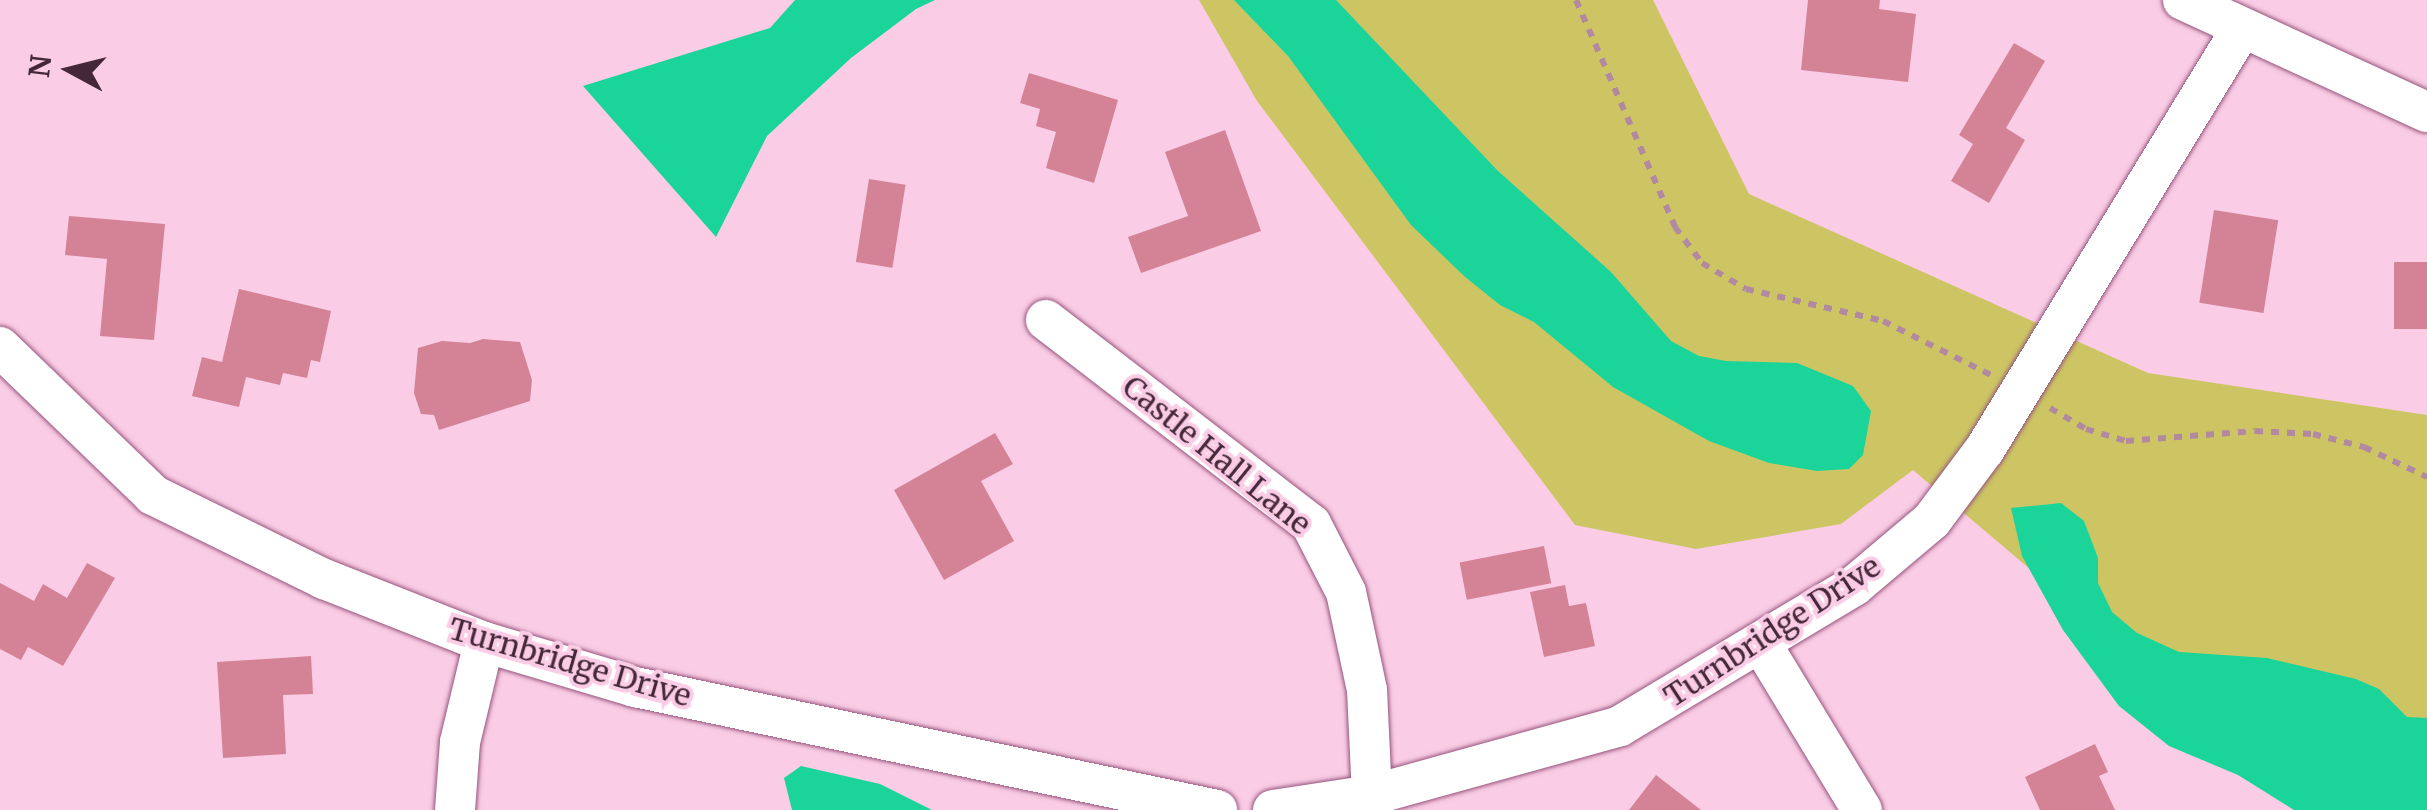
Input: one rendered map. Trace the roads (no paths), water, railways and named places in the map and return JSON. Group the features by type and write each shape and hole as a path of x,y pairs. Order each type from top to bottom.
{"street":[{"path":"2183,0 2427,112"},
{"name":"Turnbridge Drive","path":"1273,810 1372,796 1620,726 1762,645 1854,586 1932,520 1985,449 2241,28"},
{"name":"Castle Hall Lane","path":"1046,320 1312,524 1346,592 1367,690 1372,796"},
{"name":"Turnbridge Drive","path":"0,347 154,494 324,580 484,642 635,687 1216,810"},
{"path":"455,810 460,742 484,642"},
{"path":"1762,645 1862,810"}]}
